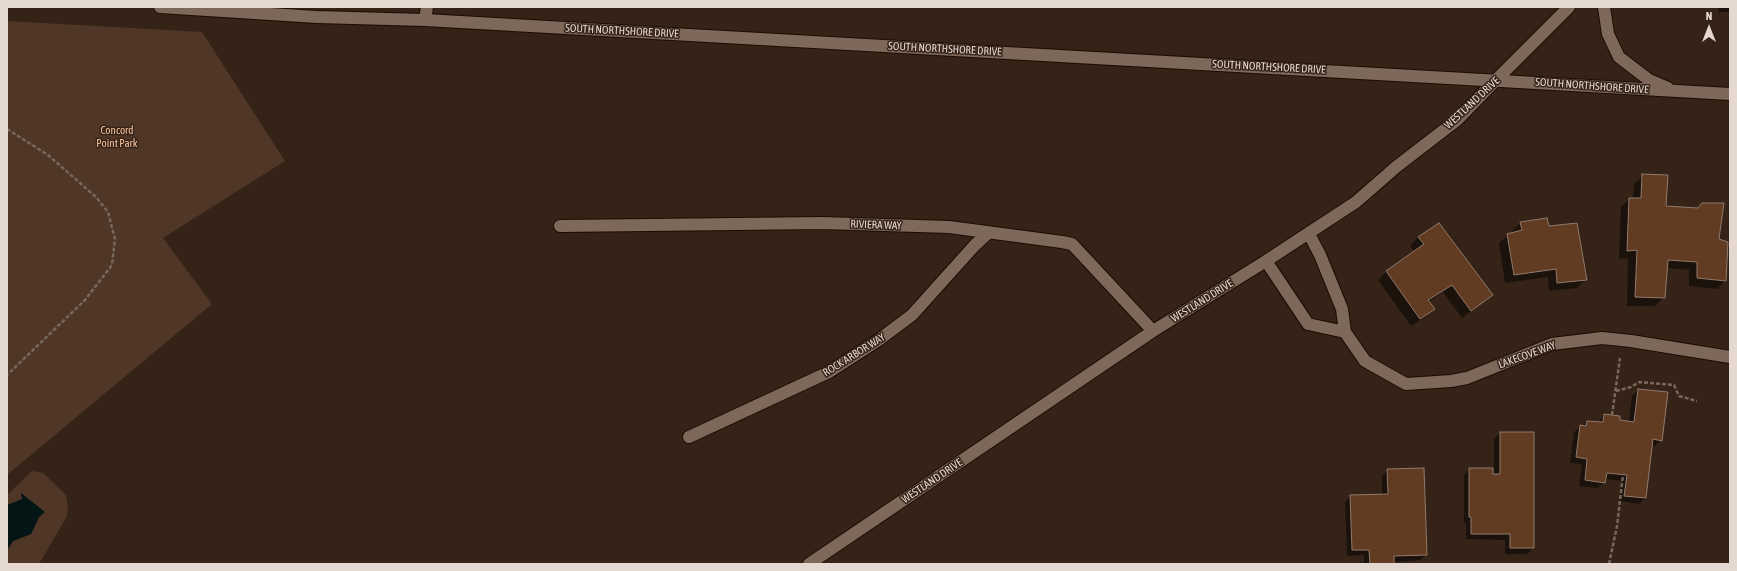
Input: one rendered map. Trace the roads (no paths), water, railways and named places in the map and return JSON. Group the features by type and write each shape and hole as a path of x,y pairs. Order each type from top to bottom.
{"street":[{"name":"SOUTH NORTHSHORE DRIVE","path":"160,7 317,12 425,20 1730,94"},
{"path":"425,20 427,7"},
{"name":"WESTLAND DRIVE","path":"809,564 1153,331 1309,234 1356,202 1396,167 1457,120 1569,7"},
{"path":"1604,7 1608,34 1619,57 1649,80 1677,92"},
{"name":"RIVIERA WAY","path":"560,226 822,222 949,228 1072,244 1153,331"},
{"name":"ROCK ARBOR WAY","path":"689,437 829,372 880,339 912,315 974,246 989,232"},
{"name":"LAKECOVE WAY","path":"1309,234 1320,255 1342,309 1345,332 1365,361 1406,384 1451,381 1467,378 1552,344 1602,338 1730,357"},
{"path":"1266,261 1308,324 1345,332"}],"park label":[{"name":"Concord Point Park","path":"117,137"}]}
